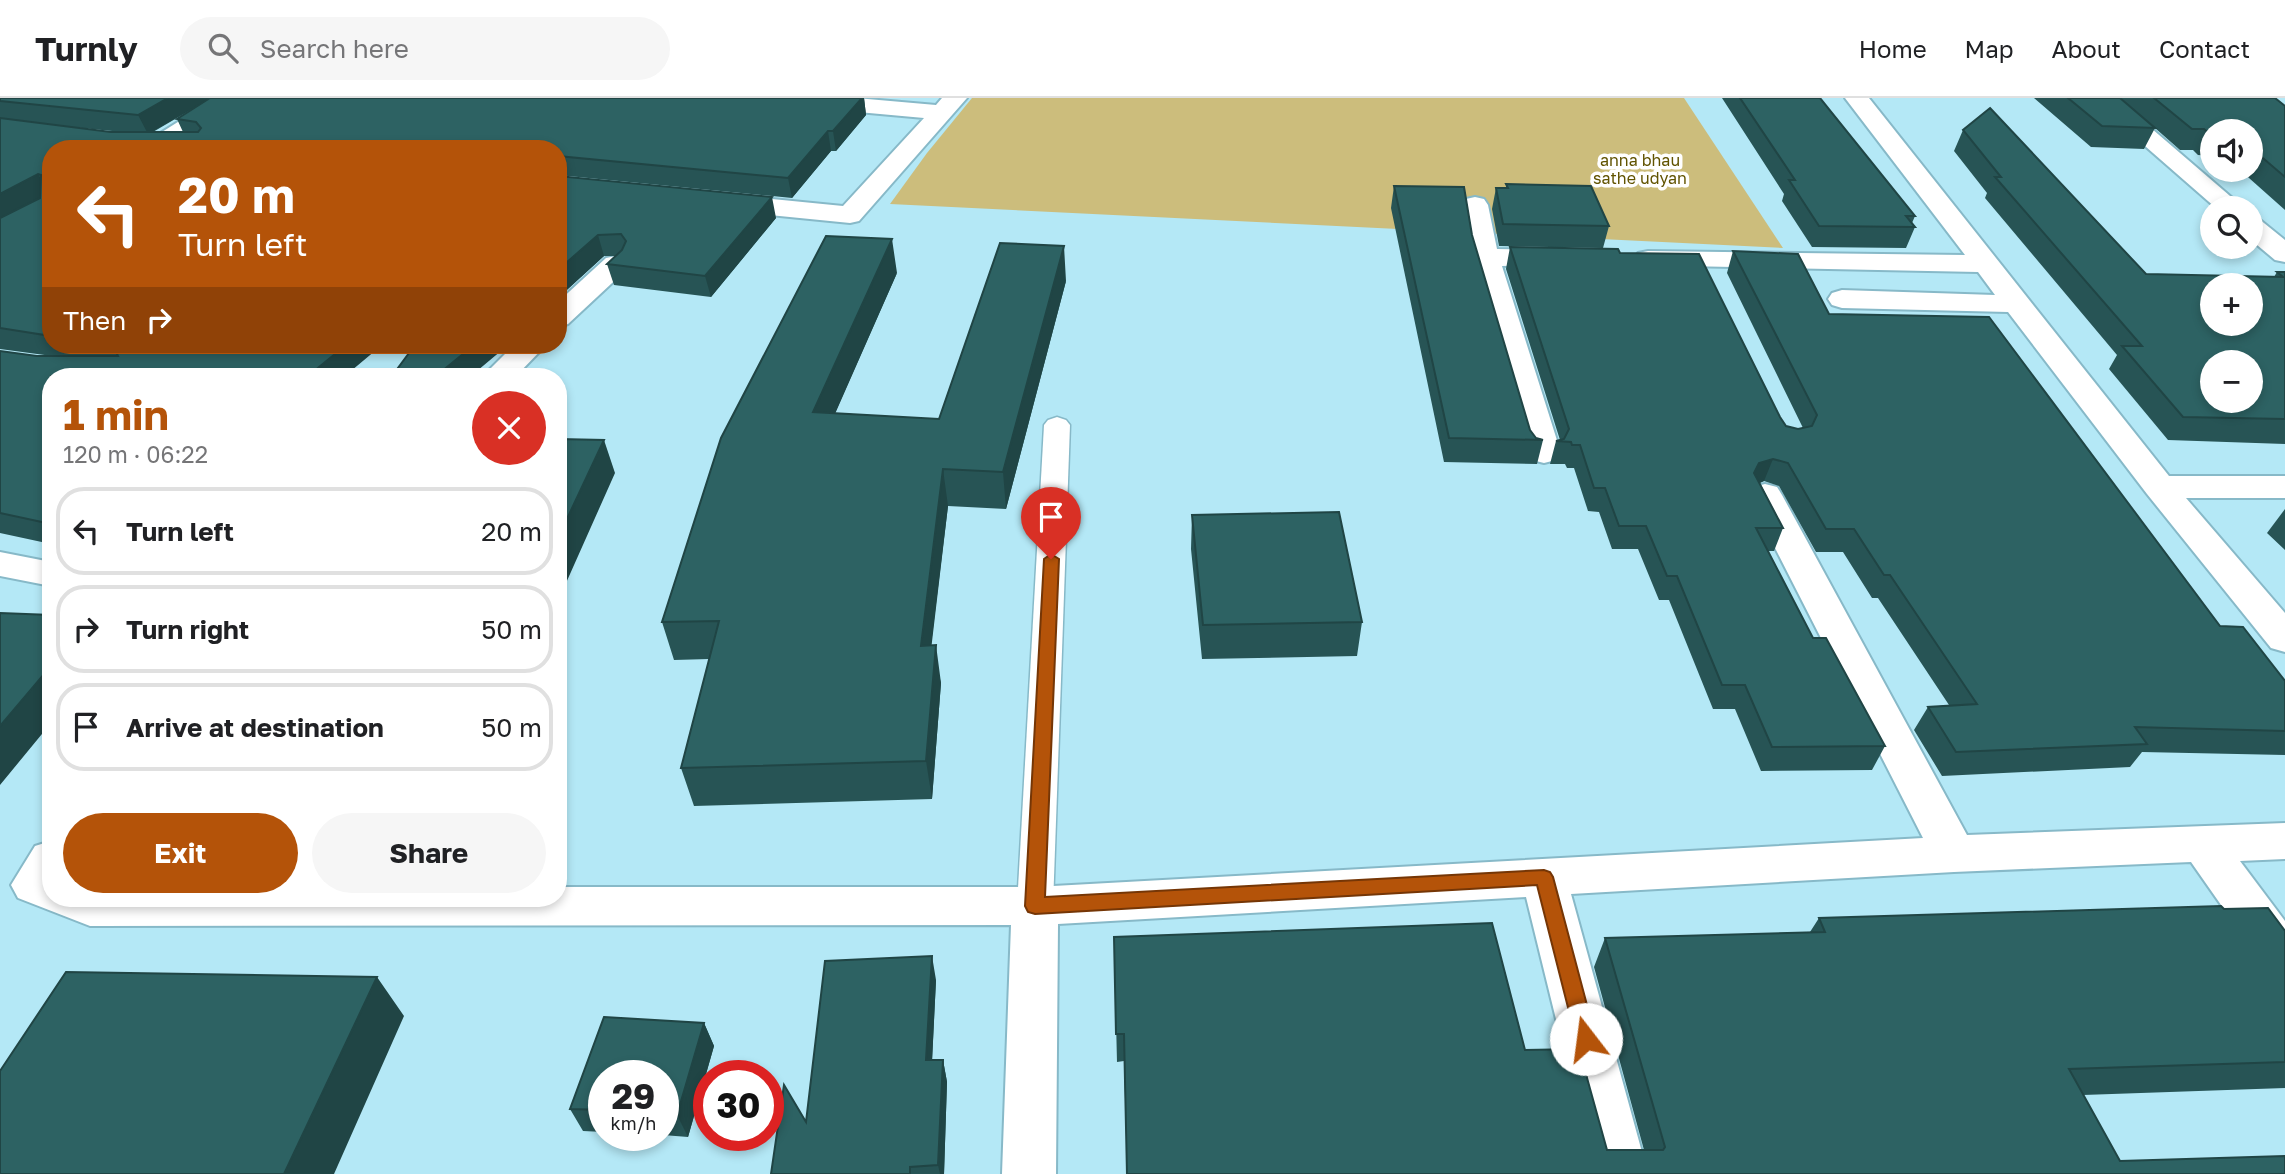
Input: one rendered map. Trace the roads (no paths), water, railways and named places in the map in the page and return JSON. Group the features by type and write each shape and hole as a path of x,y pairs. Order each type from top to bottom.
{"street":[{"path":"153,140 233,98"},
{"path":"781,98 948,105"},
{"path":"1857,98 1989,264 2160,487 2285,639"},
{"path":"2102,98 2217,196"},
{"path":"697,199 850,215 948,105"},
{"path":"1475,205 1485,257 1544,453"},
{"path":"2263,236 2285,254"},
{"path":"1485,257 1606,258 1707,271 1989,264"},
{"path":"567,310 616,264"},
{"path":"1842,299 2018,304"},
{"path":"507,368 521,354"},
{"path":"2160,487 2285,486"},
{"path":"1765,495 1954,854"},
{"path":"0,564 42,572"},
{"path":"567,906 1035,906 1954,854 2285,841"},
{"path":"2203,844 2285,958"},
{"path":"42,873 34,885 42,888"},
{"path":"1544,877 1621,1174"},
{"path":"1029,1174 1035,906"}],"lane":[{"path":"1035,906 1058,425"}],"park label":[{"name":"anna bhau sathe udyan","path":"1640,169"}]}
